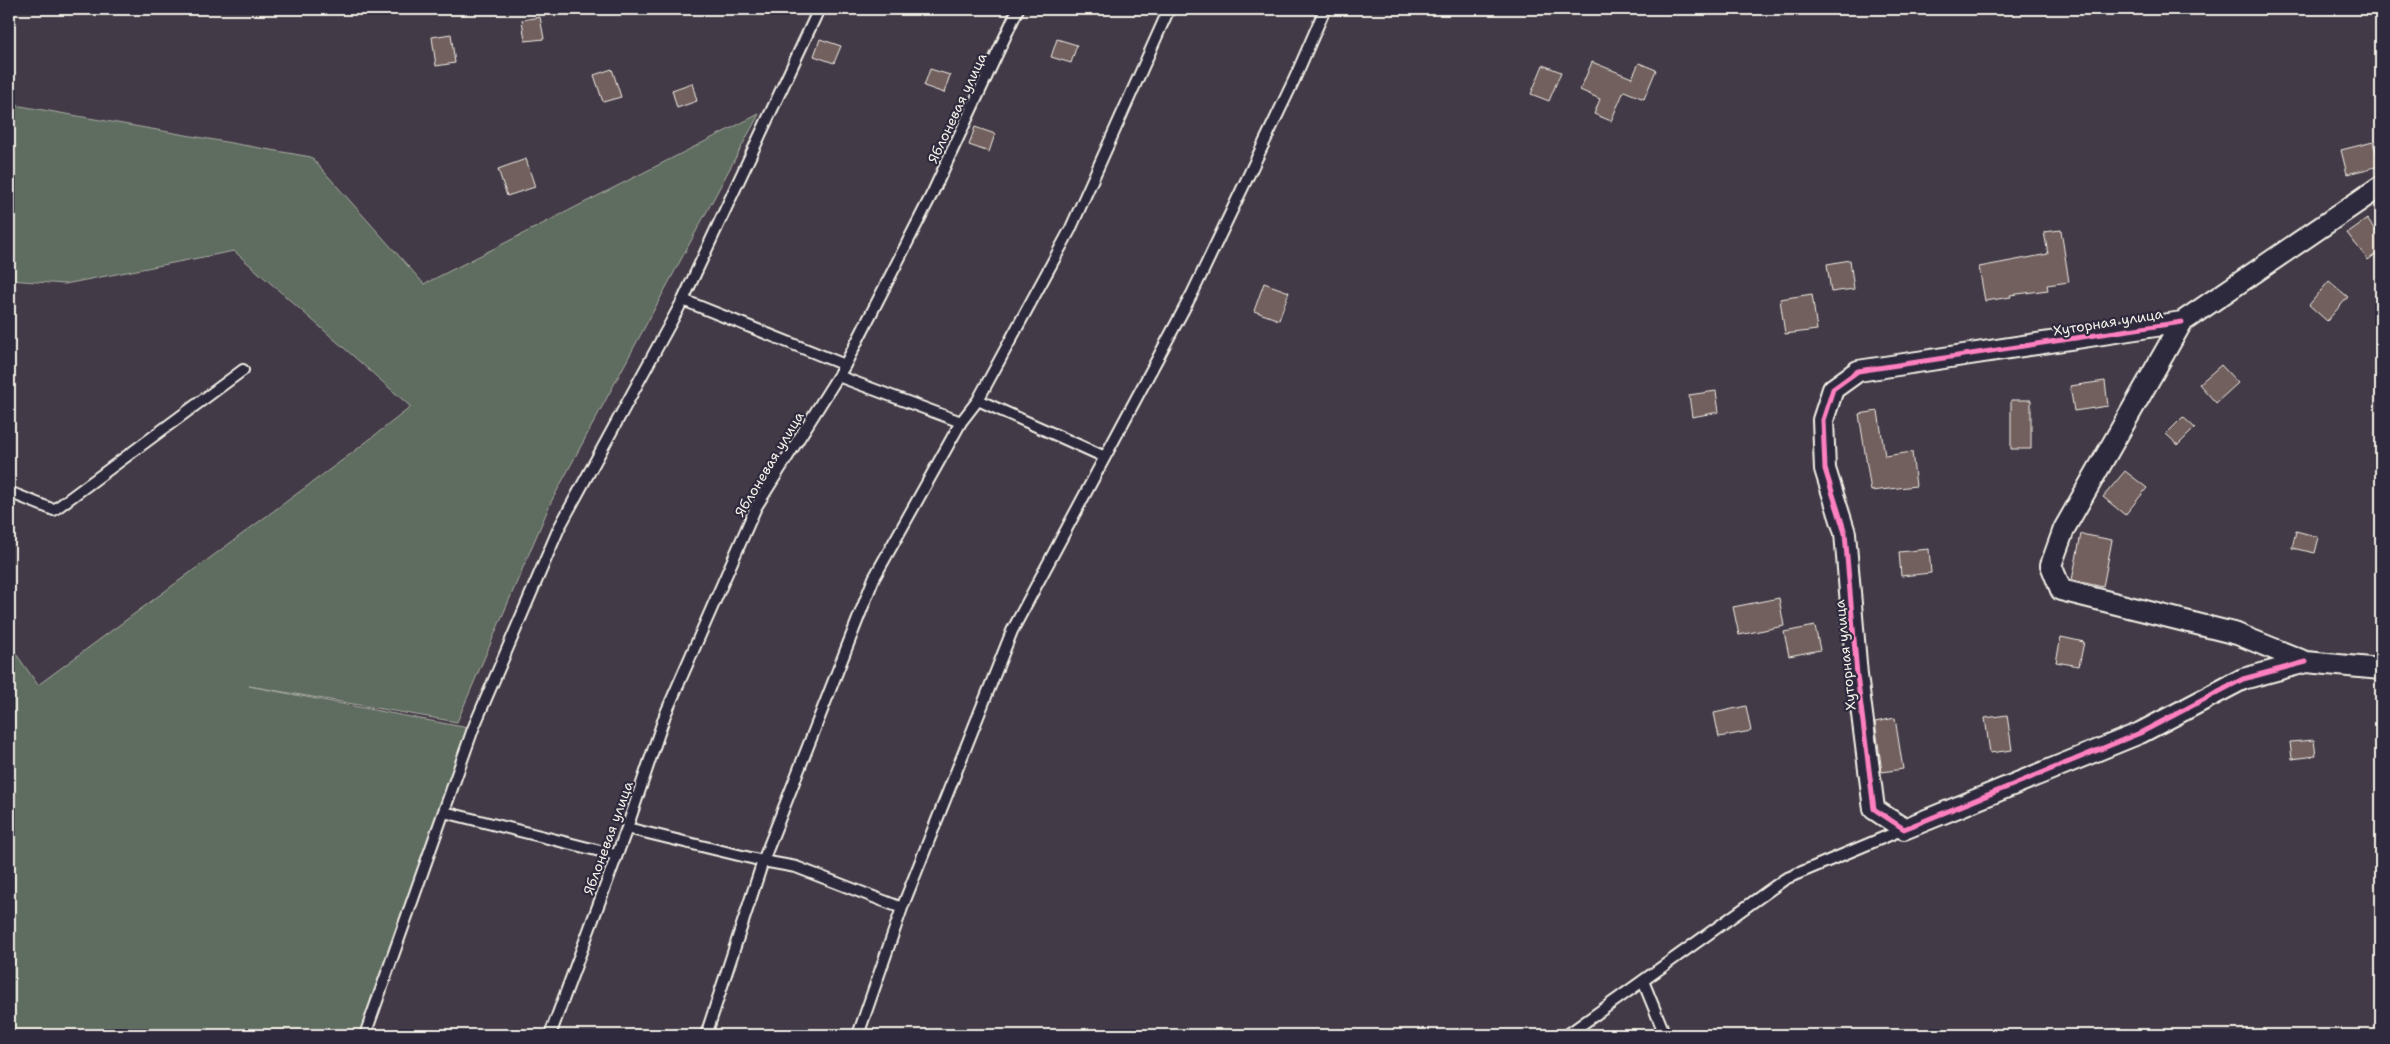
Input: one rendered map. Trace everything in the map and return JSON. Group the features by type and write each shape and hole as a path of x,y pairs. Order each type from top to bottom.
{"street":[{"path":"2381,186 2182,322 2064,530 2051,565 2061,590 2237,634 2306,662 2381,669"},
{"name":"Хуторная улица","path":"1904,829 1874,809 1857,675 1845,533 1825,469 1823,420 1833,389 1858,371 2182,322"},
{"path":"1904,829 2140,734 2243,679 2306,662"}],"lane":[{"path":"365,1035 473,729 558,528 683,300 819,9"},
{"name":"Яблоневая улица","path":"550,1035 627,828 665,716 756,507 845,365 932,194 1018,9"},
{"path":"706,1035 763,862 874,578 961,422 978,400 1070,230 1169,9"},
{"path":"858,1035 902,908 1012,631 1193,292 1294,80 1325,9"},
{"path":"683,300 845,365"},
{"path":"9,492 54,510 243,370"},
{"path":"838,376 961,422"},
{"path":"978,400 1105,457"},
{"path":"444,812 616,855"},
{"path":"627,828 763,862 796,867 902,908"},
{"path":"1568,1035 1785,879 1904,829"},
{"path":"1643,981 1665,1035"}],"green space":[{"path":"9,104 311,157 424,284 759,114 551,502 457,722 249,686 473,729 365,1035 9,1035 9,644 38,685 352,453 411,407 234,251 65,284 9,280"}],"building":[{"path":"540,17 544,39 525,41 522,20"},
{"path":"451,34 455,63 436,66 432,37"},
{"path":"820,39 841,46 834,63 814,56"},
{"path":"1057,39 1077,45 1071,63 1051,57"},
{"path":"1592,62 1632,78 1639,63 1656,70 1644,99 1624,91 1611,121 1594,114 1600,99 1580,90"},
{"path":"1543,65 1561,72 1549,101 1531,94"},
{"path":"612,69 621,97 603,102 594,75"},
{"path":"930,69 950,75 944,93 924,86"},
{"path":"692,83 697,101 677,108 672,90"},
{"path":"975,127 995,134 989,152 969,145"},
{"path":"2373,142 2380,166 2347,174 2341,150"},
{"path":"526,159 535,187 507,196 498,169"},
{"path":"2367,219 2381,238 2381,250 2368,260 2347,233"},
{"path":"2061,230 2069,282 2047,285 2048,290 2010,295 2011,297 1985,301 1979,267 2048,254 2044,232"},
{"path":"1850,260 1854,289 1831,292 1827,264"},
{"path":"2329,281 2348,297 2327,321 2309,305"},
{"path":"1264,283 1289,292 1279,320 1254,311"},
{"path":"1812,294 1817,330 1785,334 1780,299"},
{"path":"2221,365 2238,383 2216,403 2199,384"},
{"path":"2105,381 2108,406 2074,411 2070,386"},
{"path":"1716,391 1719,412 1692,417 1689,395"},
{"path":"2011,400 2031,400 2031,449 2011,449"},
{"path":"1878,411 1885,456 1912,452 1916,486 1871,491 1859,414"},
{"path":"2183,417 2195,428 2178,445 2166,434"},
{"path":"2125,471 2147,488 2125,515 2103,497"},
{"path":"2296,531 2319,537 2315,553 2292,548"},
{"path":"2081,534 2112,540 2103,587 2072,580"},
{"path":"1929,549 1931,573 1901,576 1899,552"},
{"path":"1779,598 1784,626 1739,635 1733,607"},
{"path":"1815,626 1820,650 1789,656 1784,632"},
{"path":"2061,637 2084,642 2079,666 2056,662"},
{"path":"1746,706 1751,731 1719,737 1714,713"},
{"path":"2007,715 2012,750 1990,753 1985,718"},
{"path":"1895,718 1903,769 1882,772 1875,722"},
{"path":"2314,740 2316,756 2292,759 2290,742"}],"cycle path":[{"path":"2182,322 1858,371 1833,389 1823,420 1825,469 1845,533 1857,675 1874,809 1904,829 2140,733 2243,679 2306,662"}]}
